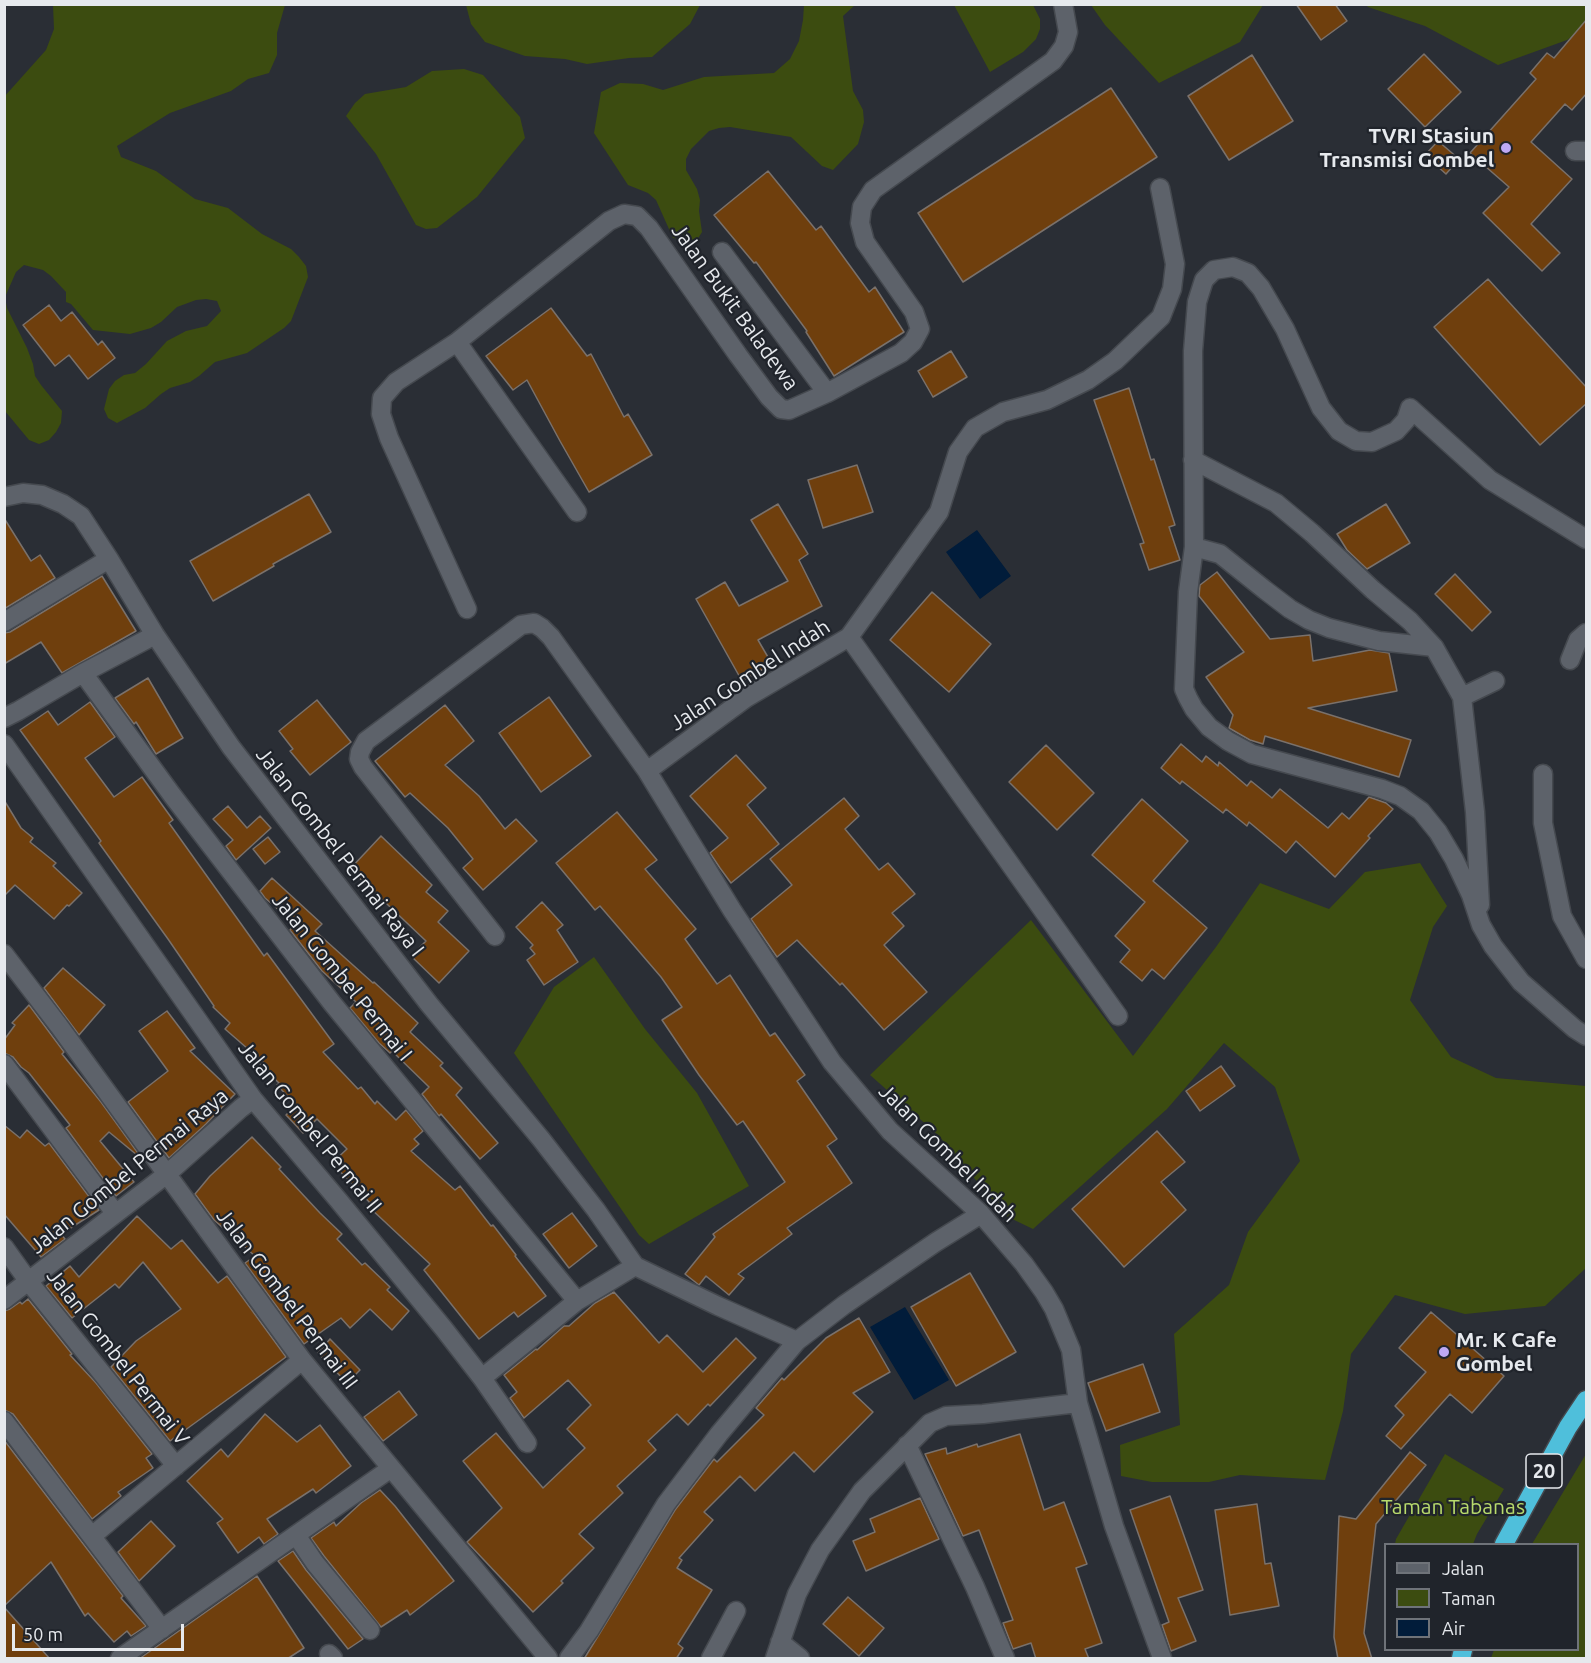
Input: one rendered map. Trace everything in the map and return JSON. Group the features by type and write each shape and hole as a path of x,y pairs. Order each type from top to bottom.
{"highway":[{"name":"20","path":"1505,1543 1568,1427 1587,1400"}],"street":[{"name":"Jalan Bukit Baladewa","path":"467,609 389,438 381,414 382,398 396,382 457,342 609,221 624,214 638,216 649,228 738,355 769,397 781,409 789,410 827,393 901,353 914,342 920,329 914,312 865,242 860,223 862,207 873,190 1053,61 1064,46 1068,32 1063,4"},
{"name":"Jalan Gombel Indah","path":"1160,188 1175,264 1172,289 1161,317 1115,361 1088,380 1047,400 1003,412 975,428 958,452 939,512 849,637 746,699 647,771 732,910 832,1062 890,1131 981,1215 1024,1264 1054,1309 1071,1350 1078,1402 1114,1527 1162,1659"},
{"path":"722,252 827,393"},
{"path":"1587,539 1490,480 1410,408 1406,420 1396,431 1372,442 1356,441 1339,431 1321,408 1285,328 1261,288 1248,273 1233,267 1214,270 1204,280 1197,302 1193,351 1194,547 1188,592 1185,689 1194,709 1209,727 1252,754 1382,789 1400,796 1420,811 1438,832 1454,859 1467,886 1481,925 1493,946 1521,982 1575,1029 1587,1036"},
{"path":"457,342 577,512"},
{"path":"1193,460 1276,503 1410,621 1434,647 1462,697 1475,812 1481,925"},
{"name":"Jalan Gombel Permai Raya I","path":"4,498 23,493 42,495 63,504 81,516 155,635 231,747 429,1004 541,1139 596,1210 635,1266"},
{"path":"1194,547 1220,554 1290,609 1309,620 1329,628 1379,641 1434,647"},
{"path":"4,622 109,559"},
{"path":"495,936 363,767 359,759 366,741 521,625 534,623 551,637 647,771"},
{"path":"1570,660 1578,640 1587,633"},
{"path":"4,718 155,635"},
{"name":"Jalan Gombel Indah","path":"849,637 1118,1016"},
{"name":"Jalan Gombel Permai I","path":"83,673 172,795 332,1003 577,1301"},
{"path":"1462,697 1496,681"},
{"name":"Jalan Gombel Permai II","path":"4,744 253,1099 347,1210 482,1378 527,1443"},
{"path":"1542,774 1543,822 1562,916 1587,959"},
{"name":"Jalan Gombel Permai III","path":"4,954 302,1360 548,1659"},
{"path":"4,1064 115,1214"},
{"name":"Jalan Gombel Permai Raya","path":"4,1300 167,1174 241,1107 253,1099"},
{"path":"569,1659 589,1631 666,1504 719,1434 797,1341 844,1305 936,1242 981,1215"},
{"name":"Jalan Gombel Permai V","path":"4,1247 29,1282 176,1466"},
{"path":"482,1378 577,1301 635,1266 797,1341"},
{"path":"92,1536 302,1360"},
{"path":"800,1659 777,1650 797,1594 820,1550 862,1491 930,1423 946,1416 983,1414 1078,1402"},
{"path":"4,1421 162,1629"},
{"path":"907,1445 975,1587 1005,1659"},
{"path":"120,1659 390,1469"},
{"path":"296,1535 315,1563 370,1630"},
{"path":"711,1659 736,1611"}],"green space":[{"path":"466,4 700,5 690,24 652,57 587,64 565,59 525,56 485,42 471,24"},
{"path":"53,5 285,5 277,33 277,55 269,73 248,79 231,91 170,113 117,146 121,157 156,171 195,199 228,208 262,234 291,249 306,266 308,277 291,321 284,328 247,353 215,362 190,382 170,388 145,408 117,423 108,418 104,409 109,389 115,381 124,375 135,373 167,341 186,331 207,326 221,311 217,301 196,300 177,307 151,328 130,334 93,330 71,304 66,302 66,292 51,276 43,270 24,265 16,272 5,297 7,308 27,348 35,376 62,411 61,423 56,432 49,440 39,444 29,440 5,411 4,97 46,50 54,29"},
{"path":"804,5 855,5 843,16 853,91 863,110 864,122 858,144 833,170 822,166 791,137 730,127 709,131 691,149 686,159 686,170 697,189 700,200 702,232 697,240 673,238 656,200 648,193 628,185 594,133 601,92 620,83 643,84 663,90 704,77 774,73 790,59 799,41"},
{"path":"954,5 1033,5 1040,19 1040,29 1036,39 1023,52 990,72"},
{"path":"1091,5 1263,5 1240,42 1159,83 1105,25"},
{"path":"1366,5 1586,5 1586,26 1567,40 1498,65 1425,26"},
{"path":"464,69 483,75 520,117 525,138 477,197 437,228 426,229 416,225 376,154 346,116 365,94 406,87 432,71"},
{"path":"1420,863 1447,906 1433,927 1410,1000 1451,1057 1496,1078 1586,1086 1586,1268 1545,1306 1465,1314 1395,1295 1351,1354 1343,1411 1325,1480 1240,1475 1209,1482 1152,1482 1121,1476 1120,1445 1180,1425 1174,1334 1229,1285 1248,1232 1300,1161 1275,1087 1224,1043 1167,1109 1033,1229 1006,1216 938,1135 870,1075 1031,920 1133,1056 1216,947 1260,883 1329,909 1365,872"},
{"path":"594,957 645,1029 697,1093 749,1186 649,1244 639,1235 514,1053 554,987"},
{"name":"Taman Tabanas","path":"1445,1454 1504,1489 1473,1543 1395,1543"},
{"path":"1586,1454 1586,1658 1491,1658 1494,1651 1579,1651 1579,1543 1533,1543"}],"water":[{"path":"977,530 1011,576 980,599 946,552"},
{"path":"905,1307 949,1380 914,1400 870,1327"}],"building":[{"path":"1296,4 1335,4 1347,21 1321,40"},
{"path":"1587,19 1587,93 1572,110 1565,104 1531,142 1572,179 1531,224 1560,253 1542,271 1483,213 1509,187 1470,153 1536,79 1530,73 1547,53 1554,58"},
{"path":"1424,54 1461,92 1425,127 1388,89"},
{"path":"1252,55 1293,121 1229,160 1188,96"},
{"path":"1111,88 1157,157 963,282 918,213"},
{"path":"1438,141 1459,159 1446,174 1425,155"},
{"path":"768,171 816,230 821,226 869,292 875,287 904,332 834,376 807,331 756,262 754,263 714,215"},
{"path":"1488,279 1587,388 1587,403 1540,445 1434,327"},
{"path":"49,305 61,321 72,312 98,345 102,341 115,358 88,379 69,355 55,366 23,325"},
{"path":"551,308 587,356 591,354 624,417 628,414 652,455 589,492 527,380 513,390 486,356"},
{"path":"951,351 967,377 933,397 918,371"},
{"path":"1129,388 1151,460 1154,459 1175,525 1169,527 1180,560 1149,570 1140,544 1144,543 1094,400"},
{"path":"857,465 873,512 823,528 808,480"},
{"path":"309,494 331,532 213,601 190,561"},
{"path":"778,504 808,554 799,560 822,606 758,640 772,664 742,681 696,599 725,582 739,606 788,581 751,520"},
{"path":"1386,504 1410,543 1367,569 1347,550 1337,534"},
{"path":"4,518 31,561 40,555 55,578 4,609"},
{"path":"1217,572 1270,639 1310,635 1313,661 1370,650 1389,653 1397,691 1308,708 1411,740 1399,777 1265,736 1263,744 1250,740 1229,728 1233,715 1206,677 1244,652 1199,596 1200,585"},
{"path":"1455,574 1491,612 1472,631 1435,594"},
{"path":"102,576 136,631 62,673 41,642 4,664 4,633 10,632"},
{"path":"932,592 991,644 949,692 890,640"},
{"path":"148,678 183,738 156,754 136,722 134,724 115,698"},
{"path":"549,697 591,756 541,792 499,733"},
{"path":"317,700 351,742 310,775 290,751 293,749 279,731"},
{"path":"90,702 115,737 85,758 114,797 142,777 173,820 169,823 264,956 267,953 334,1044 323,1052 358,1089 361,1087 375,1104 377,1101 396,1120 406,1110 423,1131 414,1139 419,1144 411,1151 455,1190 460,1186 491,1226 493,1225 546,1296 518,1317 514,1312 479,1339 424,1270 430,1264 369,1207 372,1205 332,1163 347,1149 317,1119 303,1133 286,1115 296,1105 277,1085 279,1083 260,1065 263,1062 225,1029 230,1023 213,1007 168,939 99,843 101,841 20,730 48,711 58,725"},
{"path":"445,705 474,741 445,765 479,796 505,829 516,819 537,841 483,890 463,868 473,859 448,828 410,793 405,797 375,761"},
{"path":"1181,744 1202,762 1206,756 1218,766 1219,762 1247,786 1251,781 1272,798 1280,789 1328,828 1342,813 1349,819 1369,797 1386,803 1393,809 1335,877 1296,841 1286,853 1249,822 1247,826 1226,809 1223,813 1182,781 1180,784 1161,768"},
{"path":"1046,745 1094,793 1057,830 1009,782"},
{"path":"736,755 766,788 747,805 779,844 731,883 710,853 728,838 690,796"},
{"path":"844,798 859,816 845,829 879,870 888,863 915,894 892,913 904,926 884,945 927,992 884,1030 842,983 840,985 797,940 777,957 751,919 792,885 770,859"},
{"path":"1142,799 1188,841 1153,881 1207,928 1164,979 1152,969 1142,981 1120,962 1130,950 1115,936 1145,902 1092,855"},
{"path":"4,800 21,828 33,838 30,842 56,863 53,866 82,893 54,919 15,885 4,896"},
{"path":"228,806 247,828 260,816 271,828 236,860 226,846 233,840 213,819"},
{"path":"617,812 657,860 645,869 696,929 685,939 717,984 730,975 770,1036 775,1033 805,1075 797,1081 837,1139 827,1146 852,1183 787,1228 792,1234 738,1274 744,1278 729,1295 706,1276 699,1285 685,1274 715,1237 713,1234 785,1182 743,1121 737,1125 699,1075 662,1020 682,1007 661,977 600,906 595,910 556,863"},
{"path":"381,836 432,885 426,892 448,911 438,922 469,951 439,983 411,956 426,941 350,869"},
{"path":"268,837 280,852 265,864 253,849"},
{"path":"272,878 322,924 315,931 418,1023 410,1032 443,1063 440,1066 462,1088 456,1095 498,1143 480,1159 441,1114 439,1116 422,1094 429,1087 392,1051 390,1053 379,1043 350,1008 356,1002 322,971 290,930 295,924 265,898 260,891"},
{"path":"542,902 563,925 557,930 578,962 544,985 527,960 535,954 530,948 533,945 516,927"},
{"path":"63,968 105,1005 79,1035 44,988"},
{"path":"29,1005 64,1052 62,1054 101,1102 143,1160 109,1132 100,1141 134,1182 116,1196 66,1128 70,1125 29,1073 13,1057 4,1053 4,1040 15,1025 12,1023"},
{"path":"167,1011 195,1048 190,1051 235,1094 169,1158 128,1102 168,1071 139,1031"},
{"path":"1221,1066 1235,1086 1200,1111 1186,1091"},
{"path":"4,1125 20,1138 27,1130 45,1146 49,1143 99,1210 61,1234 65,1239 41,1257 4,1214"},
{"path":"1157,1131 1185,1162 1161,1182 1186,1210 1124,1267 1072,1209"},
{"path":"252,1137 281,1167 279,1169 342,1234 337,1239 362,1265 365,1263 390,1287 387,1290 409,1311 392,1330 370,1309 350,1328 341,1318 304,1344 245,1263 255,1256 214,1220 195,1194 210,1176"},
{"path":"572,1213 597,1246 569,1268 543,1234"},
{"path":"137,1216 171,1249 182,1240 218,1283 227,1276 286,1357 170,1441 111,1367 136,1341 181,1309 143,1262 119,1288 115,1284 72,1318 46,1286 70,1266 79,1277"},
{"path":"970,1273 1016,1352 956,1386 911,1307"},
{"path":"614,1292 659,1343 667,1335 703,1372 736,1338 756,1358 710,1406 708,1404 688,1425 677,1414 648,1441 656,1450 617,1486 623,1493 579,1534 594,1548 533,1612 467,1542 502,1508 463,1461 496,1433 543,1488 585,1448 567,1429 591,1405 568,1380 524,1418 510,1398 517,1392 504,1375 564,1326 569,1326 595,1303"},
{"path":"28,1299 72,1354 70,1355 96,1383 152,1454 146,1458 153,1468 118,1492 121,1496 92,1519 13,1414 4,1410 4,1311"},
{"path":"1431,1312 1504,1376 1472,1413 1450,1394 1401,1449 1386,1436 1404,1415 1395,1406 1426,1372 1399,1348"},
{"path":"859,1318 890,1372 853,1393 873,1412 814,1472 794,1452 755,1491 740,1476 704,1512 713,1520 679,1558 682,1560 677,1568 712,1590 678,1644 683,1648 676,1659 584,1659 675,1510 714,1459 717,1462 764,1415 756,1408 782,1378 784,1380 826,1338"},
{"path":"330,1339 360,1370 347,1383 318,1353"},
{"path":"1143,1364 1160,1412 1106,1431 1088,1383"},
{"path":"399,1391 417,1415 383,1441 364,1417"},
{"path":"265,1414 297,1442 320,1425 351,1466 316,1493 313,1489 267,1519 278,1534 264,1544 259,1537 238,1553 217,1523 223,1519 187,1481 221,1449 228,1457"},
{"path":"1020,1434 1044,1510 1064,1502 1087,1564 1076,1568 1102,1643 1085,1649 1089,1659 1036,1659 1031,1643 1013,1649 1003,1623 1013,1620 979,1530 963,1536 925,1454 946,1448 947,1454"},
{"path":"4,1440 123,1596 121,1598 146,1626 131,1636 127,1631 114,1642 88,1613 85,1616 51,1562 4,1606"},
{"path":"1410,1452 1426,1465 1376,1524 1364,1633 1372,1659 1338,1659 1334,1637 1339,1516 1356,1519"},
{"path":"380,1490 454,1581 410,1615 407,1610 381,1627 311,1538 334,1522 336,1526 361,1503"},
{"path":"1170,1496 1203,1590 1178,1598 1196,1641 1171,1651 1162,1625 1169,1622 1130,1510"},
{"path":"920,1498 939,1539 866,1571 853,1541 875,1532 870,1519"},
{"path":"1257,1504 1265,1564 1271,1563 1279,1606 1230,1615 1215,1510"},
{"path":"151,1521 175,1546 139,1581 118,1552"},
{"path":"293,1551 363,1639 348,1649 278,1561"},
{"path":"257,1576 304,1648 287,1659 139,1659"},
{"path":"848,1597 884,1628 859,1656 823,1624"},
{"path":"4,1607 50,1659 4,1659"}],"place":[{"name":"TVRI Stasiun Transmisi Gombel","path":"1506,148"},
{"name":"Mr. K Cafe Gombel","path":"1444,1352"}]}
